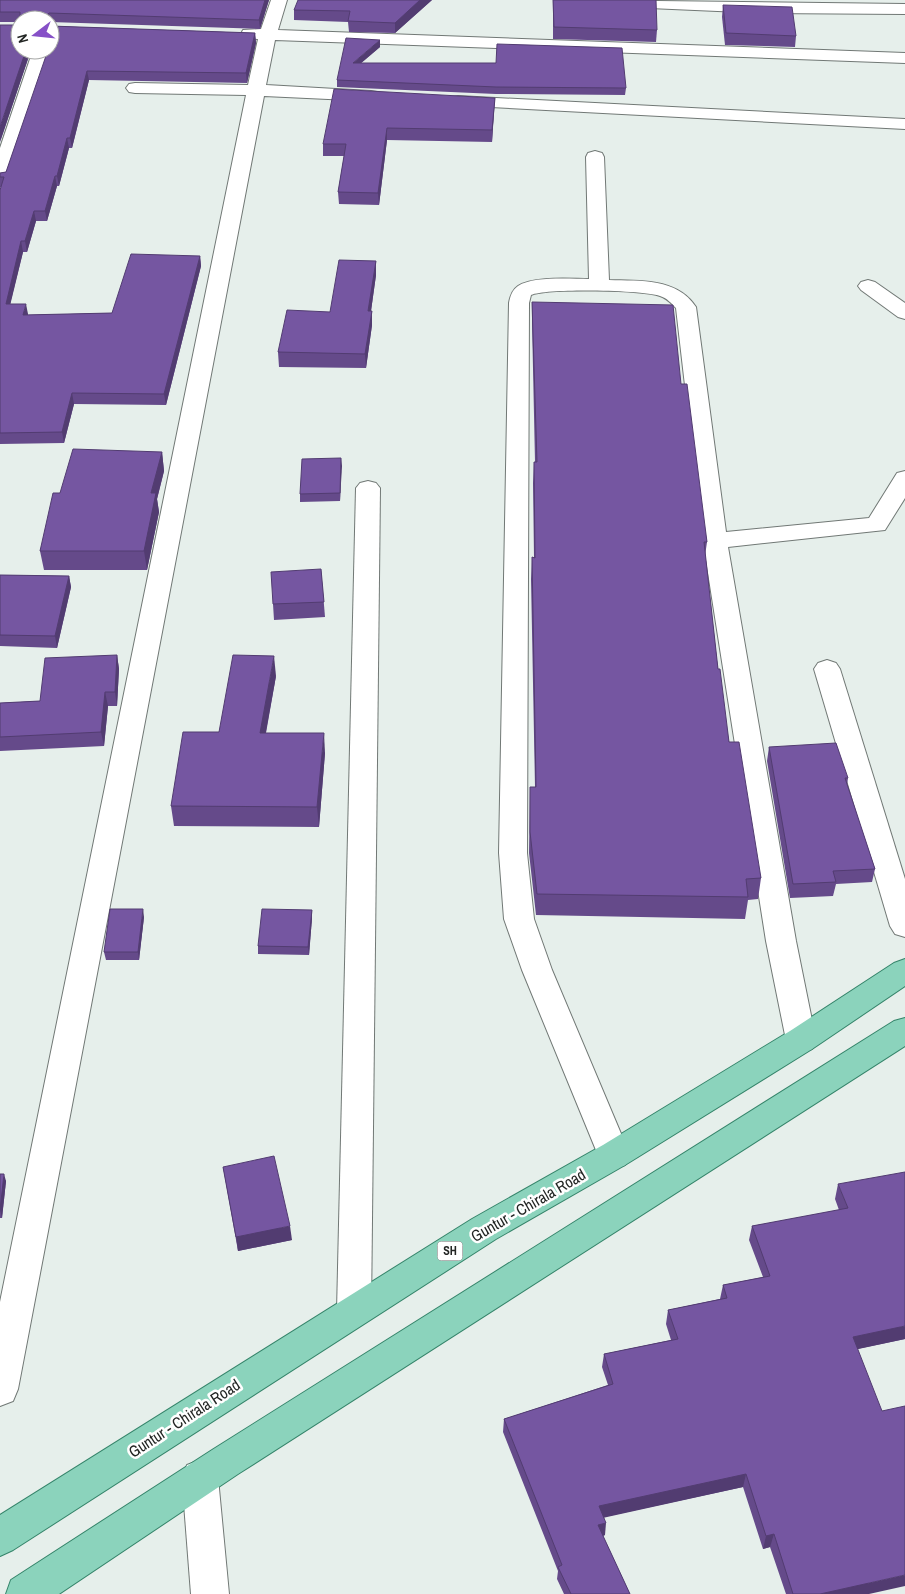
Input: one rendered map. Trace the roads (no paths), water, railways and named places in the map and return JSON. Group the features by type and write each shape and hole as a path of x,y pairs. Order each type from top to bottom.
{"main road":[{"name":"Guntur - Chirala Road","path":"0,1537 484,1229 614,1155 801,1040 905,971"},
{"path":"25,1594 200,1478 905,1030"}],"street":[{"path":"0,1389 256,90 268,35 279,0"},
{"path":"582,0 762,8 905,9"},
{"path":"228,34 905,58"},
{"path":"0,176 39,60"},
{"path":"135,88 256,90 384,97"},
{"path":"443,100 905,124"},
{"path":"595,157 598,286"},
{"path":"614,1155 537,970 519,919 512,853 518,303 520,295 527,289 548,286 647,287 664,290 677,296 686,307 715,541 781,940 801,1040"},
{"path":"868,286 905,313"},
{"path":"715,541 878,525 905,478"},
{"path":"354,1311 368,488"},
{"path":"827,669 905,926"},
{"path":"200,1478 210,1594"}]}
